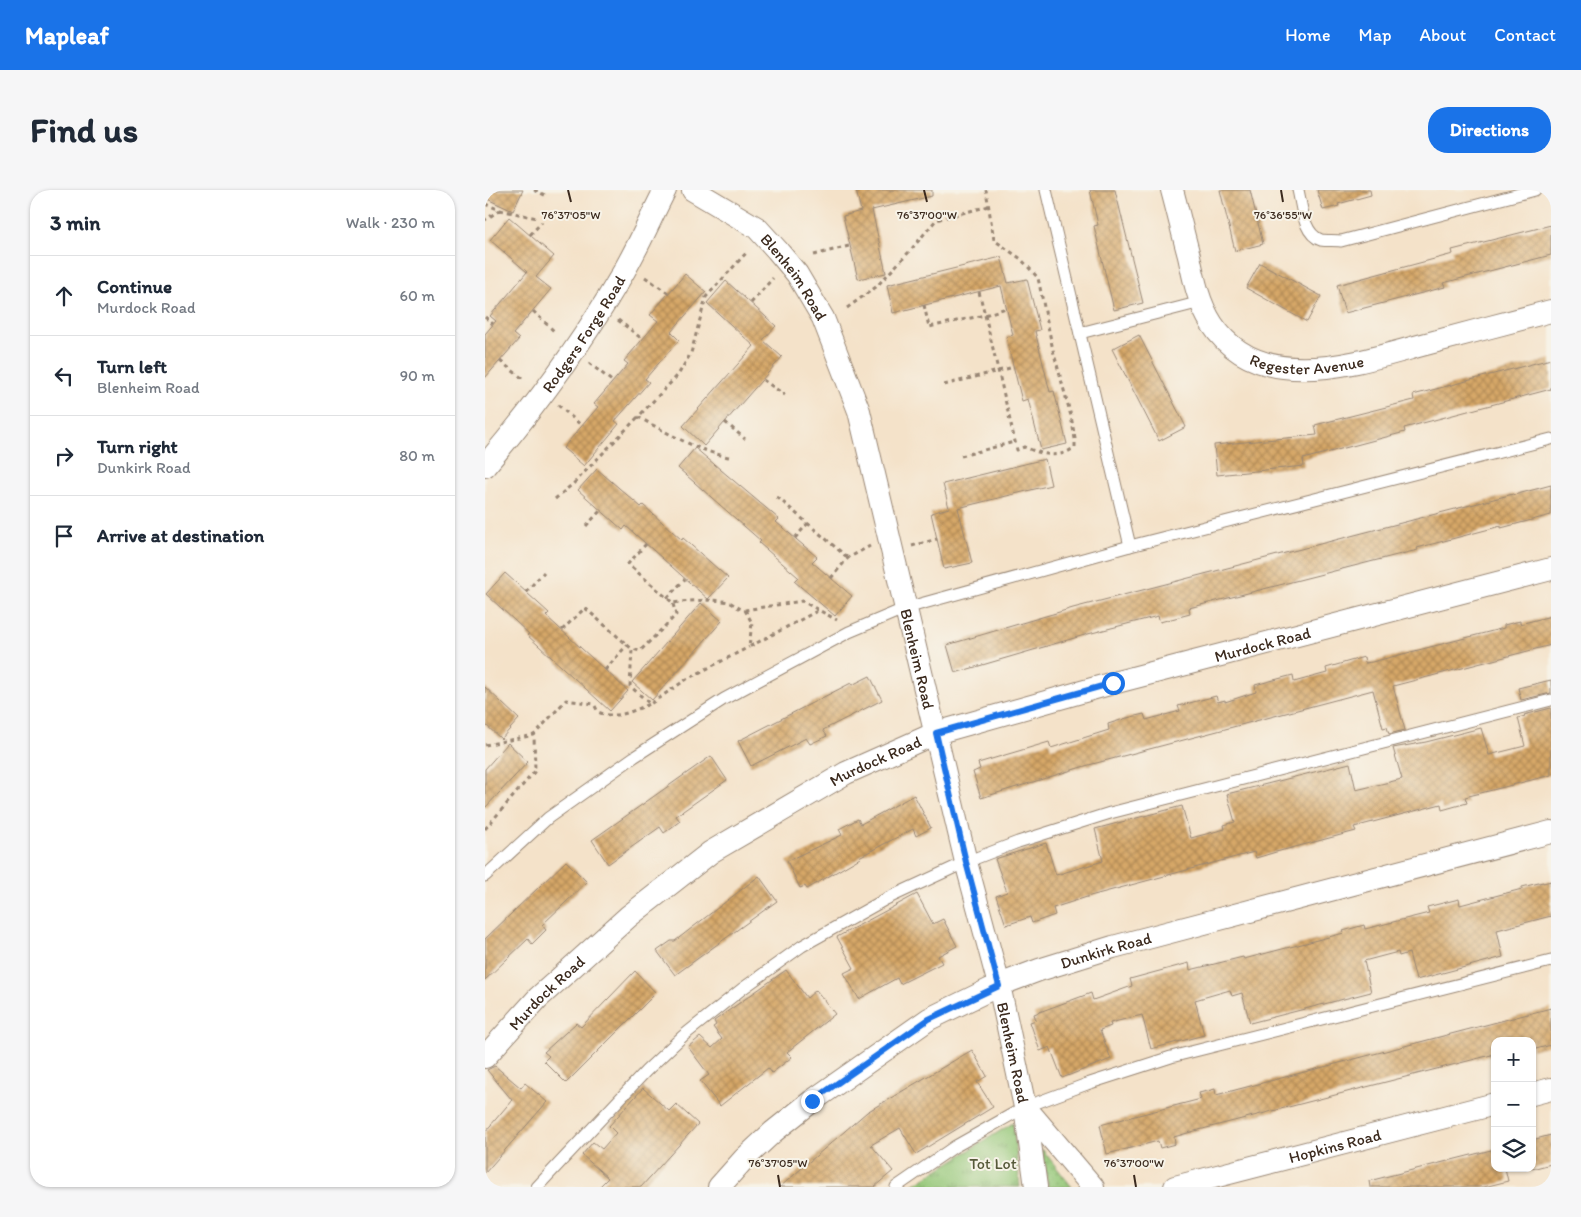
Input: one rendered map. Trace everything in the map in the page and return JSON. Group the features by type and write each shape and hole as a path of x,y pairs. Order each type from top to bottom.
{"street":[{"name":"Rodgers Forge Road","path":"485,466 561,371 621,277 665,190"},
{"name":"Blenheim Road","path":"693,190 757,228 797,274 823,318 835,344 859,411 966,862 999,986 1025,1107 1036,1187"},
{"name":"Regester Avenue","path":"1172,190 1198,296 1212,324 1231,346 1243,354 1272,365 1301,369 1350,364 1551,311"},
{"name":"Murdock Road","path":"485,1057 538,998 629,916 711,852 846,773 936,733 1113,683 1551,569"},
{"name":"Dunkirk Road","path":"719,1187 744,1159 773,1132 812,1101 929,1019 999,986 1039,970 1113,947 1551,832"},
{"path":"1536,1093 1551,1089"},
{"name":"Hopkins Road","path":"1175,1187 1491,1105"},
{"path":"1025,1107 1093,1187"}],"lane":[{"path":"1046,190 1130,546"},
{"path":"1298,190 1306,225 1311,234 1321,240 1341,241 1535,190"},
{"path":"1080,333 1201,302"},
{"path":"485,876 548,818 715,705 849,632 906,608 1130,546 1551,439"},
{"path":"537,1187 646,1071 683,1036 802,946 886,899 966,862 1018,842 1110,814 1551,700"},
{"path":"896,1187 954,1147 1025,1107 1087,1084 1171,1058 1551,961"}],"path":[{"path":"534,190 547,196"},
{"path":"979,292 1013,442 1017,450 1024,447 1043,455 1057,455 1067,452 1075,447 1075,439 1038,278 1021,259 995,240 986,190"},
{"path":"485,204 500,210 537,218"},
{"path":"847,308 876,287 936,220 989,206"},
{"path":"485,220 500,210"},
{"path":"530,235 542,222"},
{"path":"815,255 849,246"},
{"path":"555,499 574,484 678,375 691,354 706,297 747,252"},
{"path":"640,274 669,293"},
{"path":"751,304 773,278"},
{"path":"924,305 929,327 985,315 1006,308"},
{"path":"533,311 555,332"},
{"path":"485,317 493,324"},
{"path":"618,320 643,339"},
{"path":"500,361 523,378"},
{"path":"588,363 613,382"},
{"path":"944,385 1014,367"},
{"path":"763,380 785,395"},
{"path":"558,405 582,426"},
{"path":"637,417 671,435 717,455 729,457"},
{"path":"725,422 745,439"},
{"path":"961,456 1013,442"},
{"path":"777,497 848,558"},
{"path":"586,526 601,510"},
{"path":"795,538 807,523"},
{"path":"831,578 848,558 867,546 891,546 937,539"},
{"path":"562,630 585,608 632,650 640,651 676,615 673,604 628,564 646,544"},
{"path":"525,592 544,572"},
{"path":"667,598 685,579"},
{"path":"673,604 695,600 730,603 745,610 802,602 820,610 835,620 845,617"},
{"path":"745,610 752,623 749,647"},
{"path":"485,745 534,735 566,700 594,704 598,712 608,716 622,715 650,704 687,679 820,610"},
{"path":"605,670 627,645"},
{"path":"632,650 630,686 650,704"},
{"path":"485,829 535,771 534,735"}],"green space":[{"name":"Tot Lot","path":"1013,1123 1020,1187 910,1187"},
{"path":"1042,1149 1072,1187 1048,1187"}],"building":[{"path":"485,190 523,190 513,211 485,198"},
{"path":"856,190 932,190 932,196 872,210 886,273 858,279 843,216 861,211"},
{"path":"1090,190 1115,190 1143,303 1114,310 1094,226 1098,225"},
{"path":"1220,190 1250,190 1263,244 1235,251"},
{"path":"1317,190 1370,190 1371,195 1323,210"},
{"path":"509,217 554,256 536,277 551,289 513,334 519,339 485,378 485,334 496,321 490,316 527,272 490,240"},
{"path":"1551,225 1551,255 1443,283 1445,287 1345,313 1337,285 1453,254 1452,250"},
{"path":"1001,257 1008,283 1027,279 1040,330 1035,331 1050,392 1054,391 1067,444 1041,450 1028,399 1022,401 1006,337 1013,335 1001,286 893,313 887,285"},
{"path":"1260,263 1321,296 1307,322 1246,288"},
{"path":"685,274 706,292 671,332 679,340 645,379 649,382 615,421 619,424 584,466 563,448 598,407 594,404 628,364 624,361 658,321 650,315"},
{"path":"726,281 776,326 763,340 782,357 704,446 683,426 754,346 707,303"},
{"path":"1139,335 1186,427 1159,441 1112,349"},
{"path":"1551,359 1551,389 1404,428 1405,432 1303,459 1304,466 1217,475 1214,445 1317,435 1315,425 1414,400 1413,395"},
{"path":"695,448 779,519 776,522 817,557 812,562 852,596 835,616 794,581 798,577 759,543 761,541 678,468"},
{"path":"1045,459 1051,485 958,508 972,563 944,569 931,513 949,508 943,484"},
{"path":"597,469 641,507 643,505 682,540 683,538 728,578 708,599 626,526 623,530 578,490"},
{"path":"1551,485 1551,515 1501,528 1501,526 1417,548 1418,550 1189,608 1190,614 1160,622 1158,616 1088,634 955,673 947,645 1073,608"},
{"path":"505,573 549,613 546,616 628,691 610,711 527,635 529,634 486,594"},
{"path":"701,603 722,621 652,700 632,682"},
{"path":"1551,616 1551,645 1393,686 1405,730 1389,734 1387,727 1383,728 1373,690 1085,766 981,798 973,772 980,769 978,763 1049,742 1051,748 1109,730 1108,724 1127,718 1144,714 1146,720 1180,711 1178,706 1216,696 1218,702 1225,700 1225,702 1256,692 1255,685 1293,675 1294,682 1327,673 1326,668 1364,657 1365,663 1372,662 1504,628 1504,625 1520,621 1520,624"},
{"path":"870,676 882,700 823,730 827,736 810,744 806,738 751,766 738,741 851,683 852,685"},
{"path":"1551,680 1551,693 1521,700 1518,688"},
{"path":"485,687 519,719 501,739 485,724"},
{"path":"1551,708 1551,775 1465,797 1467,803 1442,810 1441,804 1354,827 1356,831 1256,858 1254,852 1090,896 1053,908 1055,915 1032,923 1030,917 1006,925 996,896 1007,892 995,859 1046,843 1056,875 1103,861 1095,829 1182,806 1191,838 1225,829 1224,825 1235,822 1227,794 1350,763 1356,790 1402,779 1393,748 1481,728 1489,755 1525,746 1518,718"},
{"path":"508,743 528,762 485,808 485,769"},
{"path":"711,756 727,780 676,816 680,821 664,833 660,827 608,864 592,840"},
{"path":"914,795 931,828 916,836 913,829 859,857 807,889 805,886 800,888 787,861 842,835 839,829 858,819 861,824"},
{"path":"566,861 587,882 542,925 546,930 532,944 528,939 485,980 485,939"},
{"path":"759,876 777,901 675,975 657,951 671,941 675,941"},
{"path":"1551,881 1551,916 1497,930 1503,957 1416,980 1409,953 1399,956 1398,952 1364,961 1371,992 1250,1023 1242,993 1232,996 1230,990 1195,1000 1204,1035 1151,1049 1142,1015 1110,1023 1111,1026 1100,1030 1111,1059 1062,1078 1050,1047 1040,1051 1030,1022 1036,1020 1034,1014 1091,993 1093,1000 1132,986 1130,979 1189,963 1190,970 1243,957 1244,959 1344,933 1343,931 1364,925 1365,929 1429,913 1427,907 1459,899 1460,905 1522,889 1522,887"},
{"path":"917,894 933,924 943,919 957,946 938,956 942,963 900,984 897,978 859,999 844,973 854,968 837,937"},
{"path":"786,970 807,998 816,990 835,1014 787,1052 792,1057 772,1073 768,1068 720,1106 700,1081 709,1075 688,1047 700,1037 712,1048 722,1039 713,1027 716,1025 714,1021"},
{"path":"635,971 656,993 566,1083 544,1061 549,1056 544,1052 576,1023 581,1027"},
{"path":"1551,1008 1551,1045 1536,1049 1536,1037 1491,1037 1491,1055 1191,1132 1174,1137 1175,1144 1160,1148 1158,1141 1107,1154 1100,1125 1201,1099 1199,1093 1215,1089 1216,1095"},
{"path":"972,1050 987,1076 977,1082 993,1107 916,1154 900,1128 871,1145 893,1171 874,1187 780,1187 867,1112"},
{"path":"495,1066 521,1088 525,1083 547,1102 485,1173 485,1132 512,1100 487,1070"},
{"path":"643,1088 669,1111 676,1104 698,1124 641,1187 599,1187 608,1178 582,1155 593,1142 602,1149 616,1133 609,1126"},
{"path":"1551,1135 1551,1164 1536,1168 1536,1139"},
{"path":"1491,1150 1491,1172 1506,1172 1508,1181 1484,1187 1370,1187 1369,1181"}],"route":[{"path":"812,1101 929,1019 999,986 966,862 936,733 1113,683"}]}
